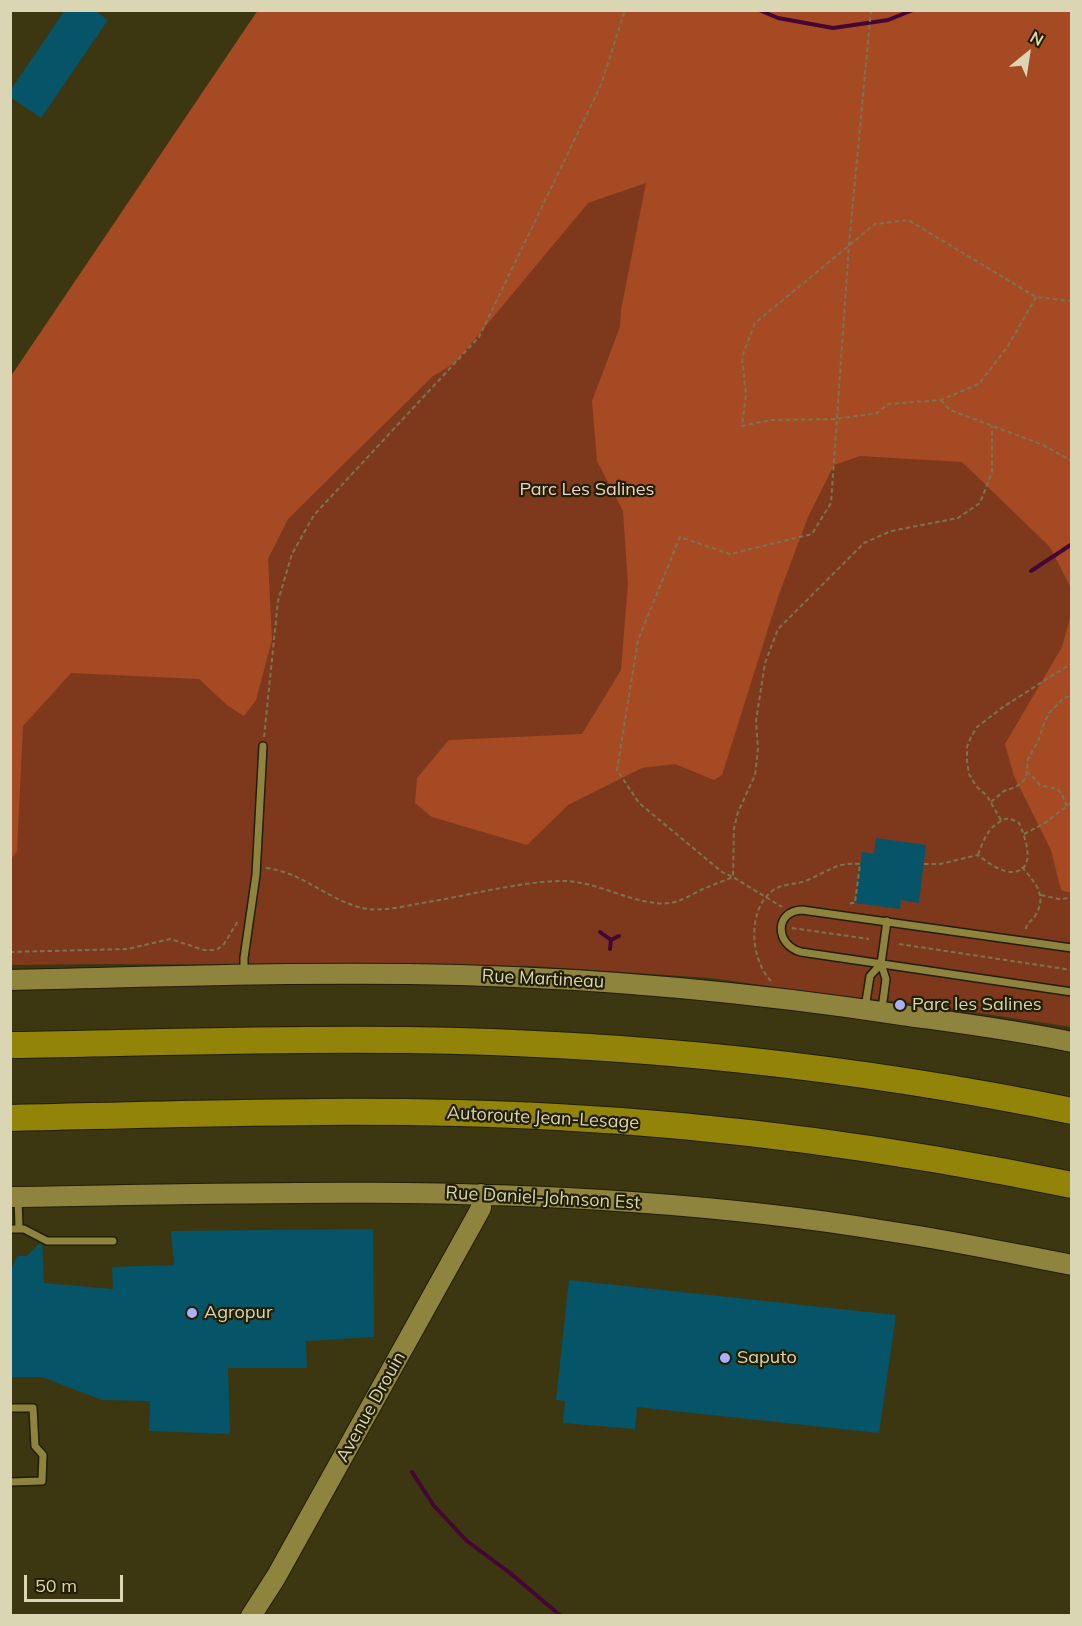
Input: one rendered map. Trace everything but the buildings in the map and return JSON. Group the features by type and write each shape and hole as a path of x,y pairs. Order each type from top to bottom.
{"highway":[{"path":"10,1045 354,1039 586,1047 748,1060 829,1070 962,1090 1071,1111"},
{"name":"Autoroute Jean-Lesage","path":"10,1118 393,1112 529,1115 610,1120 828,1142 971,1165 1071,1185"}],"street":[{"name":"Rue Martineau","path":"10,980 437,975 559,979 730,992 1001,1029 1071,1042"},
{"name":"Rue Daniel-Johnson Est","path":"14,1197 360,1192 481,1194 631,1202 702,1207 902,1233 1071,1265"},
{"name":"Avenue Drouin","path":"251,1616 276,1577 481,1208 481,1194"}],"lane":[{"path":"244,976 244,958 257,860 263,746"},
{"path":"1071,948 802,910 789,914 783,921 782,927 784,941 796,950 1071,992"},
{"path":"873,1011 886,979 881,964 887,921"},
{"path":"873,1011 870,976 881,964"},
{"path":"14,1197 19,1228"},
{"path":"10,1229 27,1230 47,1241 113,1240"},
{"path":"10,1408 33,1408 35,1446 43,1455 42,1481 10,1482"}],"path":[{"path":"263,746 278,601 291,554 314,515 479,337 601,85 625,10"},
{"path":"783,908 722,872 639,803 617,770 638,640 680,537 730,554 812,534 831,503 849,245 871,10"},
{"path":"1036,297 1008,346 979,384 941,400 888,404 877,413 836,419 771,420 742,426 746,395 742,357 755,323 875,224 908,220 1036,297 1070,302"},
{"path":"941,400 950,411 1043,445 1071,461"},
{"path":"733,877 734,828 738,812 755,775 758,749 756,721 765,663 778,629 864,543 891,531 958,518 980,502 993,472 992,426"},
{"path":"1000,820 991,802 976,786 969,774 967,747 977,727 1071,663"},
{"path":"991,802 1004,791 1016,787 1023,781 1028,759 1039,739 1049,712 1071,695"},
{"path":"1026,772 1040,785 1055,787 1059,790 1066,806"},
{"path":"1024,834 1045,823 1071,802"},
{"path":"924,864 940,864 978,855 998,868 1011,872 1020,870 1026,864 1028,856 1024,834 1019,823 1008,818 1000,820 985,836 978,855"},
{"path":"776,983 770,980 763,969 754,939 757,915 773,890 805,881 843,864 860,864 855,903 850,903"},
{"path":"1023,867 1038,886 1041,895 1035,916 1027,924"},
{"path":"262,868 286,872 340,900 373,909 561,881 590,885 643,901 664,903 681,900 733,877"},
{"path":"1041,895 1059,899 1071,898"},
{"path":"10,952 128,949 167,939 204,950 213,950 220,948 226,942 240,917"},
{"path":"789,928 869,939"},
{"path":"899,944 1071,970"}],"green space":[{"name":"Parc Les Salines","path":"1071,11 1071,1027 914,1003 832,995 711,978 533,966 11,965 11,381"}],"shaded area":[{"path":"258,10 1071,11 1071,588 1050,547 962,462 860,456 834,465 808,517 778,597 722,775 714,780 675,764 642,768 568,805 527,845 432,817 415,803 417,778 449,740 582,734 621,670 628,584 623,511 597,461 592,401 620,327 621,310 646,183 588,203 455,363 433,376 288,519 268,559 272,640 256,700 244,716 228,706 199,679 71,673 23,726 17,851 11,859 11,376"},
{"path":"1071,614 1071,893 1061,890 1051,850 1014,776 1005,744 1062,647"}],"waterway":[{"path":"759,10 778,18 833,28 888,20 913,10"},
{"path":"1031,571 1072,544"},
{"path":"600,932 611,940 619,936"},
{"path":"610,949 611,940"},
{"path":"412,1472 434,1506 467,1541 510,1573 561,1616"}],"place":[{"name":"Parc les Salines","path":"900,1005"},
{"name":"Agropur","path":"192,1313"},
{"name":"Saputo","path":"725,1358"}]}
